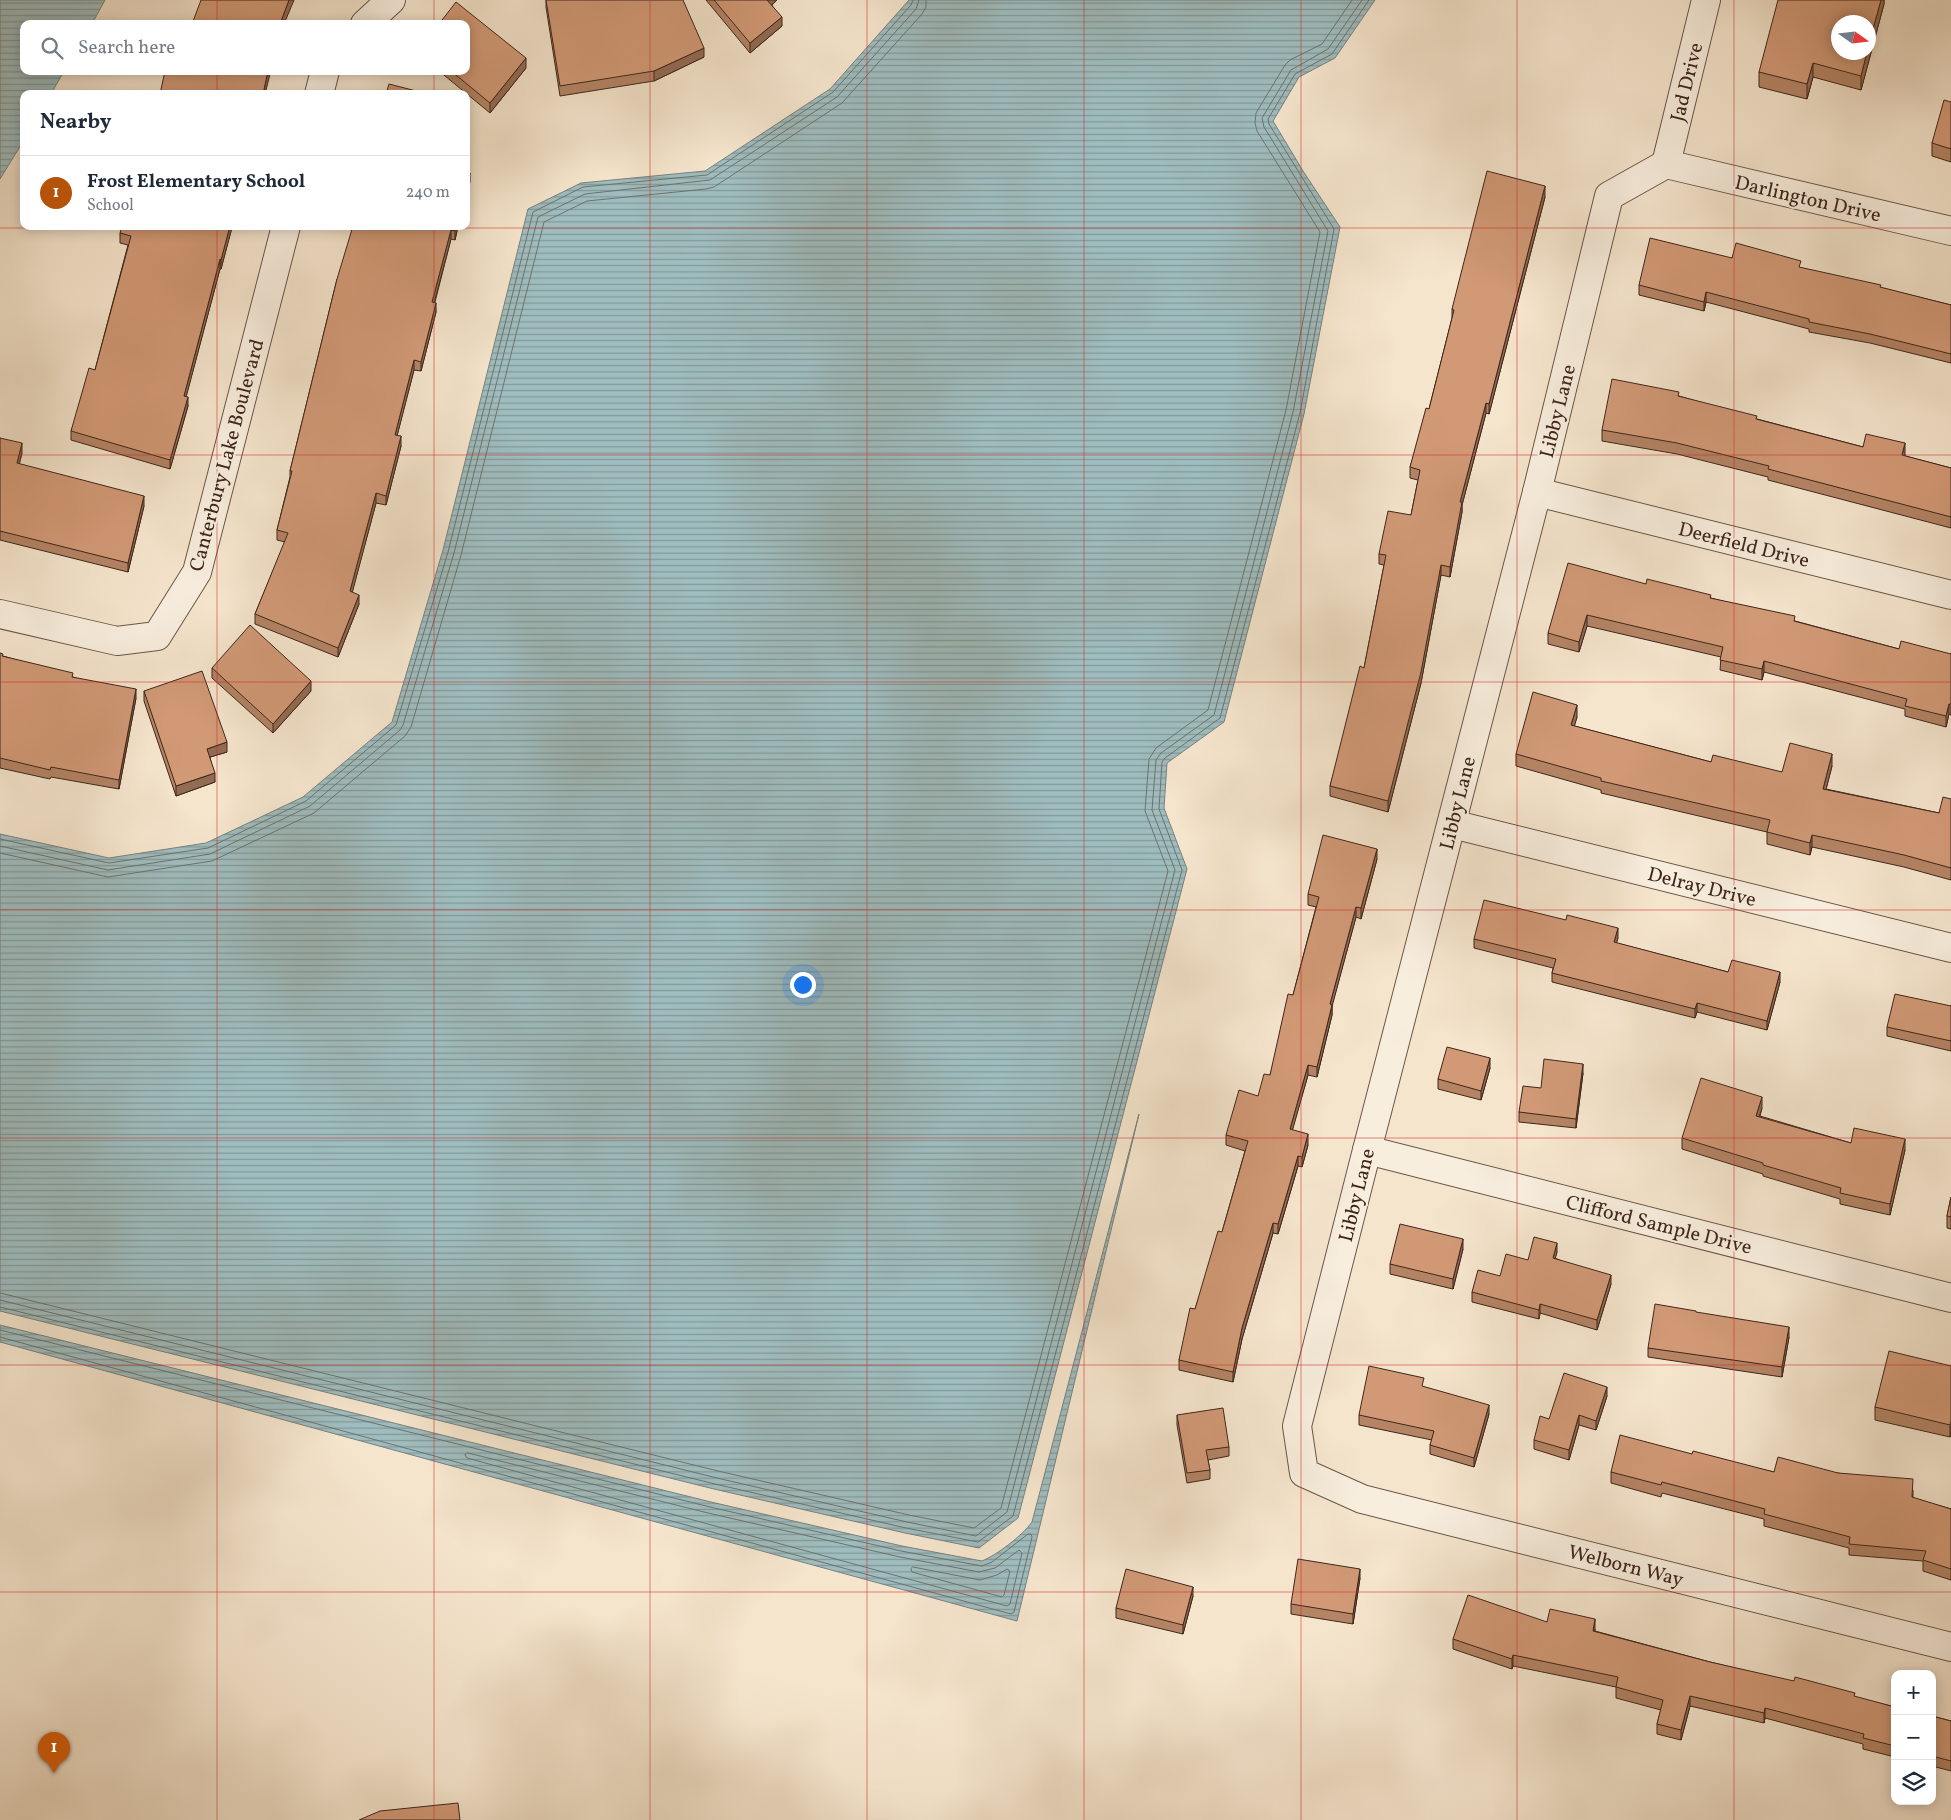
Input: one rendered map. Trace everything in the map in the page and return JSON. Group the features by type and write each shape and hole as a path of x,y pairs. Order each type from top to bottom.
{"street":[{"path":"369,20 391,0"},
{"name":"Jad Drive","path":"1666,164 1706,0"},
{"path":"321,90 324,75"},
{"name":"Darlington Drive","path":"1666,164 1951,231"},
{"name":"Libby Lane","path":"1304,1473 1298,1426 1367,1150 1537,492 1609,196 1666,164"},
{"name":"Canterbury Lake Boulevard","path":"0,614 117,641 157,636 197,572 285,230"},
{"name":"Deerfield Drive","path":"1537,492 1951,595"},
{"name":"Delray Drive","path":"1452,824 1951,948"},
{"name":"Clifford Sample Drive","path":"1367,1150 1951,1298"},
{"name":"Welborn Way","path":"1304,1473 1362,1499 1951,1647"}],"water":[{"path":"0,0 105,0 94,20 20,20 20,75 62,75 53,90 20,90 20,146 0,179"},
{"path":"909,0 1375,0 1335,58 1299,77 1273,121 1340,227 1304,414 1224,722 1167,763 1164,808 1187,869 1018,1518 979,1548 905,1533 714,1489 0,1311 0,834 109,858 206,843 303,797 392,722 443,550 528,209 581,183 705,171 830,89"},
{"path":"1139,1114 1017,1621 0,1342 0,1325 711,1502 902,1546 982,1561 1009,1544 1032,1522"}],"building":[{"path":"201,0 289,0 282,20 194,20"},
{"path":"546,0 683,0 704,48 654,71 560,86"},
{"path":"714,0 767,0 782,17 750,43"},
{"path":"1778,0 1881,0 1876,18 1876,15 1831,15 1831,60 1865,60 1861,76 1813,63 1807,84 1759,72"},
{"path":"456,2 526,58 490,103 456,75 470,75 470,20 442,20"},
{"path":"164,75 267,75 264,90 161,90"},
{"path":"389,84 412,90 387,90"},
{"path":"1944,100 1951,102 1951,149 1932,143"},
{"path":"1487,171 1545,186 1489,404 1486,403 1460,502 1462,502 1450,567 1441,565 1421,672 1388,801 1330,786 1360,666 1364,668 1386,555 1379,554 1388,511 1411,515 1420,470 1410,467 1426,408 1429,409"},
{"path":"121,230 229,230 184,396 188,397 170,460 71,431 89,368 95,370 131,236 120,233"},
{"path":"352,230 451,230 432,302 436,303 421,362 414,360 395,435 401,436 386,496 376,493 350,591 359,595 338,648 255,614 288,533 277,530 337,279"},
{"path":"1650,238 1732,258 1736,243 1801,261 1799,267 1881,285 1880,287 1951,305 1951,354 1870,334 1809,322 1809,319 1706,292 1704,302 1639,285"},
{"path":"1612,379 1679,392 1678,396 1757,416 1756,419 1863,447 1866,434 1905,443 1902,455 1951,468 1951,517 1768,469 1769,466 1677,443 1602,430"},
{"path":"0,438 22,443 17,463 144,496 128,563 0,531"},
{"path":"1568,563 1646,584 1647,579 1711,595 1710,598 1795,616 1794,621 1899,649 1901,641 1951,654 1951,704 1949,704 1946,716 1905,706 1907,699 1764,661 1762,669 1720,660 1723,647 1587,615 1579,642 1548,633"},
{"path":"250,625 311,681 273,724 212,668"},
{"path":"0,653 3,654 2,656 73,673 72,677 136,689 119,780 51,767 50,770 0,758"},
{"path":"202,671 227,742 207,749 215,773 176,786 144,691"},
{"path":"1533,692 1577,705 1571,725 1711,762 1713,755 1782,772 1790,743 1832,754 1823,789 1939,813 1943,797 1951,799 1951,868 1904,855 1812,835 1810,843 1767,832 1770,820 1601,781 1601,778 1516,754"},
{"path":"1323,835 1377,849 1361,908 1356,907 1330,1004 1332,1005 1317,1067 1308,1065 1290,1129 1308,1134 1302,1157 1298,1156 1278,1224 1273,1223 1242,1328 1233,1372 1179,1360 1190,1308 1195,1309 1218,1231 1222,1232 1248,1141 1226,1135 1239,1090 1258,1096 1264,1074 1270,1075 1288,994 1293,995 1319,897 1308,894"},
{"path":"1484,900 1566,920 1567,915 1618,928 1614,942 1728,972 1732,960 1780,972 1767,1021 1697,1003 1695,1009 1552,973 1556,959 1474,939"},
{"path":"1895,994 1951,1006 1951,1041 1887,1027"},
{"path":"1447,1047 1490,1058 1481,1091 1438,1079"},
{"path":"1544,1059 1583,1064 1576,1119 1519,1112 1523,1086 1541,1088"},
{"path":"1701,1078 1762,1097 1756,1116 1851,1143 1854,1128 1905,1139 1890,1204 1840,1193 1841,1188 1682,1138"},
{"path":"1951,1197 1951,1217 1947,1216"},
{"path":"1400,1224 1463,1239 1453,1279 1390,1264"},
{"path":"1534,1237 1557,1243 1553,1258 1611,1275 1597,1320 1540,1304 1539,1310 1472,1292 1478,1270 1500,1276 1506,1254 1528,1260"},
{"path":"1655,1304 1789,1327 1782,1367 1648,1348"},
{"path":"1889,1351 1951,1366 1950,1425 1875,1407"},
{"path":"1369,1366 1424,1378 1422,1386 1489,1405 1474,1458 1430,1445 1434,1431 1359,1415"},
{"path":"1564,1373 1607,1387 1596,1421 1579,1415 1569,1450 1534,1440 1540,1416 1549,1419"},
{"path":"1223,1408 1229,1447 1206,1450 1210,1470 1187,1473 1177,1415"},
{"path":"1620,1435 1692,1454 1693,1451 1774,1472 1778,1457 1838,1473 1913,1479 1912,1497 1951,1509 1951,1569 1923,1560 1926,1551 1849,1544 1850,1537 1764,1514 1765,1509 1662,1482 1661,1485 1611,1472"},
{"path":"1298,1559 1360,1569 1353,1614 1291,1604"},
{"path":"1126,1569 1193,1587 1183,1625 1116,1608"},
{"path":"1468,1595 1547,1622 1550,1609 1595,1619 1593,1631 1710,1662 1794,1681 1795,1677 1855,1693 1854,1696 1891,1706 1891,1745 1863,1738 1864,1734 1765,1708 1764,1713 1690,1696 1681,1730 1657,1724 1663,1700 1616,1687 1618,1677 1513,1655 1512,1659 1453,1639"},
{"path":"1936,1717 1951,1721 1951,1761 1936,1757"},
{"path":"458,1803 460,1820 359,1820 380,1811"}],"place":[{"name":"Frost Elementary School","path":"54,1773"}]}
